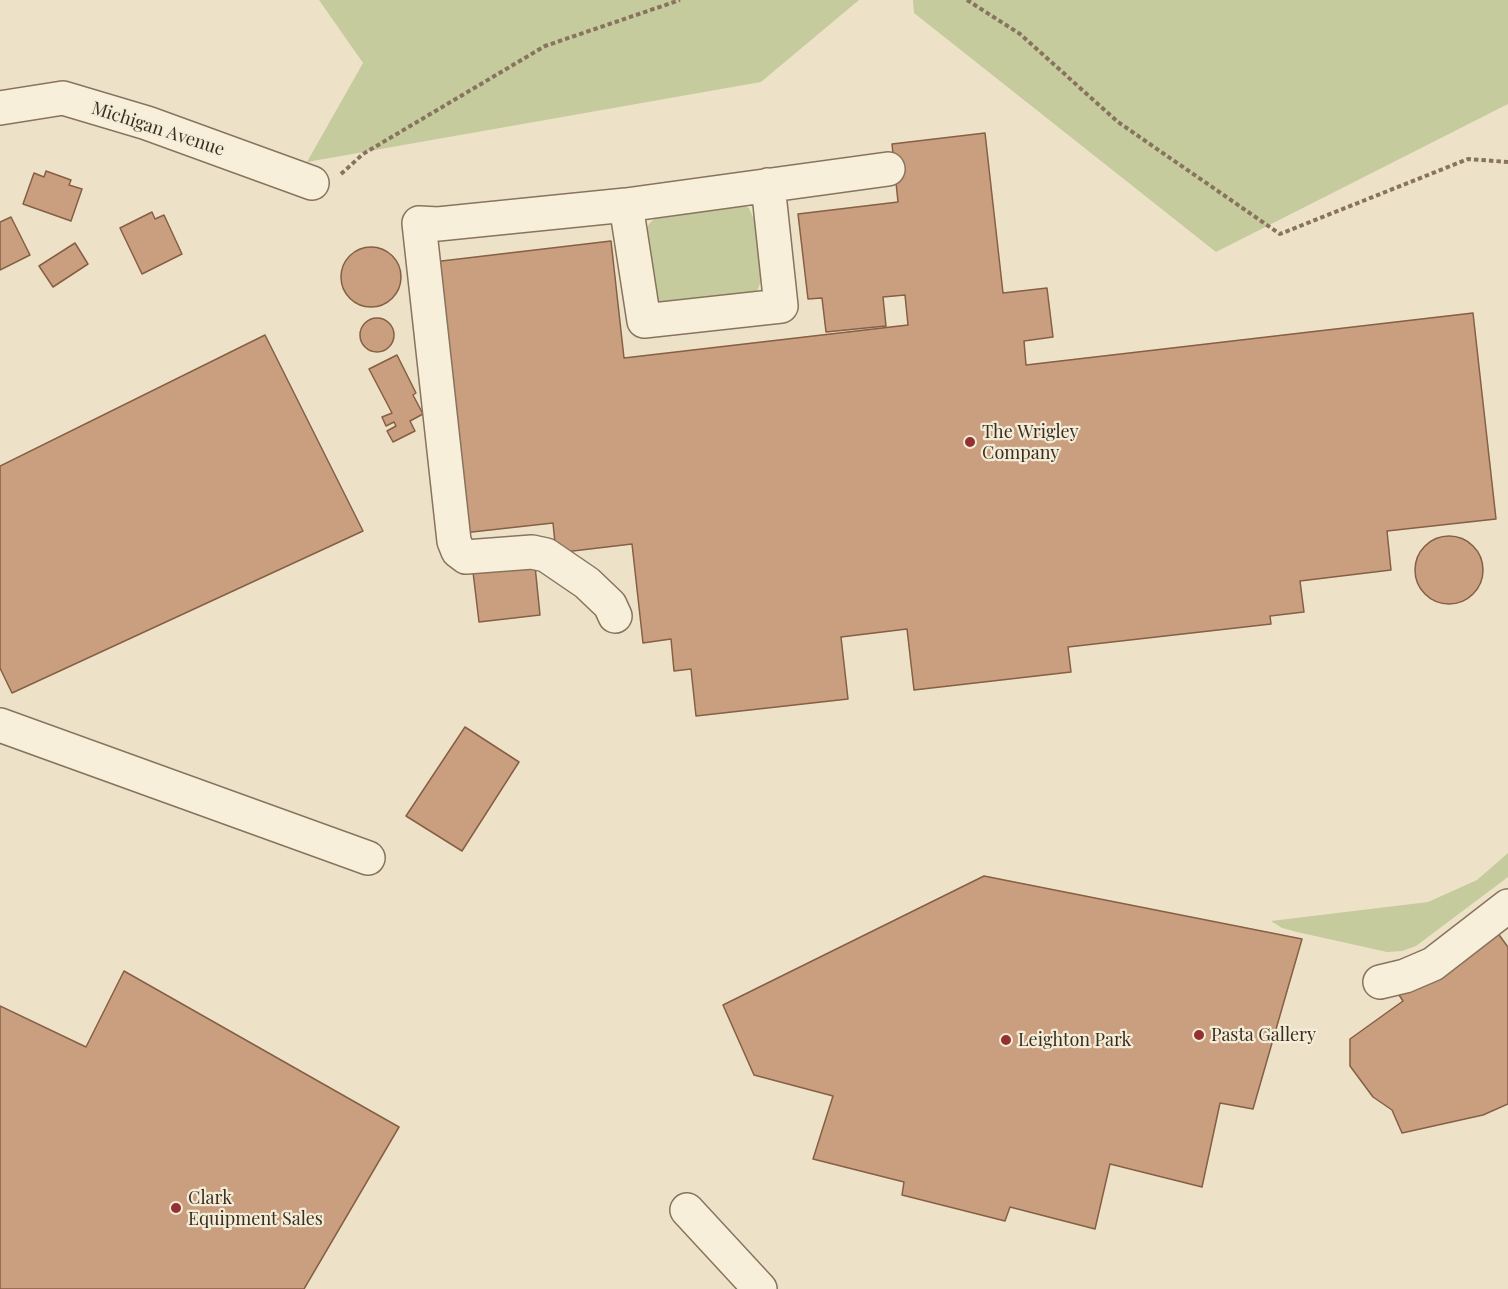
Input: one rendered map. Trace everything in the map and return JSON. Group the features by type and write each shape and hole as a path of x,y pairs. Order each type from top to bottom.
{"street":[{"name":"Michigan Avenue","path":"0,108 63,98 325,180"},
{"path":"615,616 610,605 587,583 546,555 532,552 466,557 458,551 454,541 419,223 438,225 626,205 888,169"},
{"path":"626,205 644,321 781,306 768,185"},
{"path":"0,724 368,858"},
{"path":"1380,982 1405,976 1434,964 1508,906"},
{"path":"687,1210 760,1289"}],"path":[{"path":"325,180 363,154 545,46 680,0"},
{"path":"967,0 1020,34 1118,122 1280,234 1468,159 1508,162"}],"green space":[{"path":"319,0 859,0 761,82 307,162 363,63"},
{"path":"913,0 1508,0 1508,104 1216,252 914,13"},
{"path":"740,205 749,208 757,227 762,277 758,289 750,297 673,307 658,301 653,296 646,231 649,224 659,214"},
{"path":"1508,853 1508,877 1416,946 1402,951 1387,952 1297,932 1282,928 1271,921 1428,902 1477,880"}],"building":[{"name":"The Wrigley Company","path":"985,133 1003,293 1047,288 1053,337 1024,341 1026,365 1473,313 1496,519 1387,531 1391,570 1300,581 1304,612 1270,616 1271,624 1068,647 1071,672 914,690 907,629 841,637 848,699 696,716 691,669 674,671 671,639 643,643 632,544 556,553 553,523 463,533 433,262 611,241 624,358 908,325 905,295 883,297 886,326 826,332 822,298 808,299 798,214 898,202 892,144"},
{"path":"46,171 71,180 69,185 82,189 71,221 23,204 34,173 44,177"},
{"path":"152,212 155,219 164,215 182,254 142,274 120,228"},
{"path":"11,217 30,255 0,270 0,222"},
{"path":"75,243 88,264 53,287 39,266"},
{"path":"371,247 388,252 396,260 401,277 396,294 388,302 371,307 354,302 346,294 341,277 346,260 354,252"},
{"path":"377,318 389,323 394,335 389,347 377,352 365,347 360,335 365,323"},
{"path":"265,335 363,531 12,693 0,668 0,466"},
{"path":"397,355 416,393 413,395 423,414 410,421 415,431 393,442 387,431 396,426 394,422 386,426 382,417 392,413 369,369"},
{"path":"1456,536 1468,542 1477,551 1483,563 1481,583 1473,594 1456,604 1442,604 1425,594 1417,583 1415,563 1425,546 1436,538"},
{"path":"535,566 540,615 479,622 473,572"},
{"path":"465,727 519,762 462,851 406,816"},
{"name":"Leighton Park","path":"984,876 1302,939 1253,1109 1220,1103 1202,1187 1110,1164 1095,1229 1010,1207 1005,1221 902,1195 904,1182 813,1159 833,1096 754,1075 723,1005"},
{"path":"1494,928 1508,947 1508,1104 1483,1115 1402,1133 1392,1110 1373,1097 1350,1066 1350,1039 1403,1001 1399,995"},
{"name":"Clark Equipment Sales","path":"124,971 399,1127 304,1289 0,1289 0,1006 86,1047"}],"place":[{"name":"The Wrigley Company","path":"970,442"},
{"name":"Pasta Gallery","path":"1199,1035"},
{"name":"Leighton Park","path":"1006,1040"},
{"name":"Clark Equipment Sales","path":"176,1208"}]}
